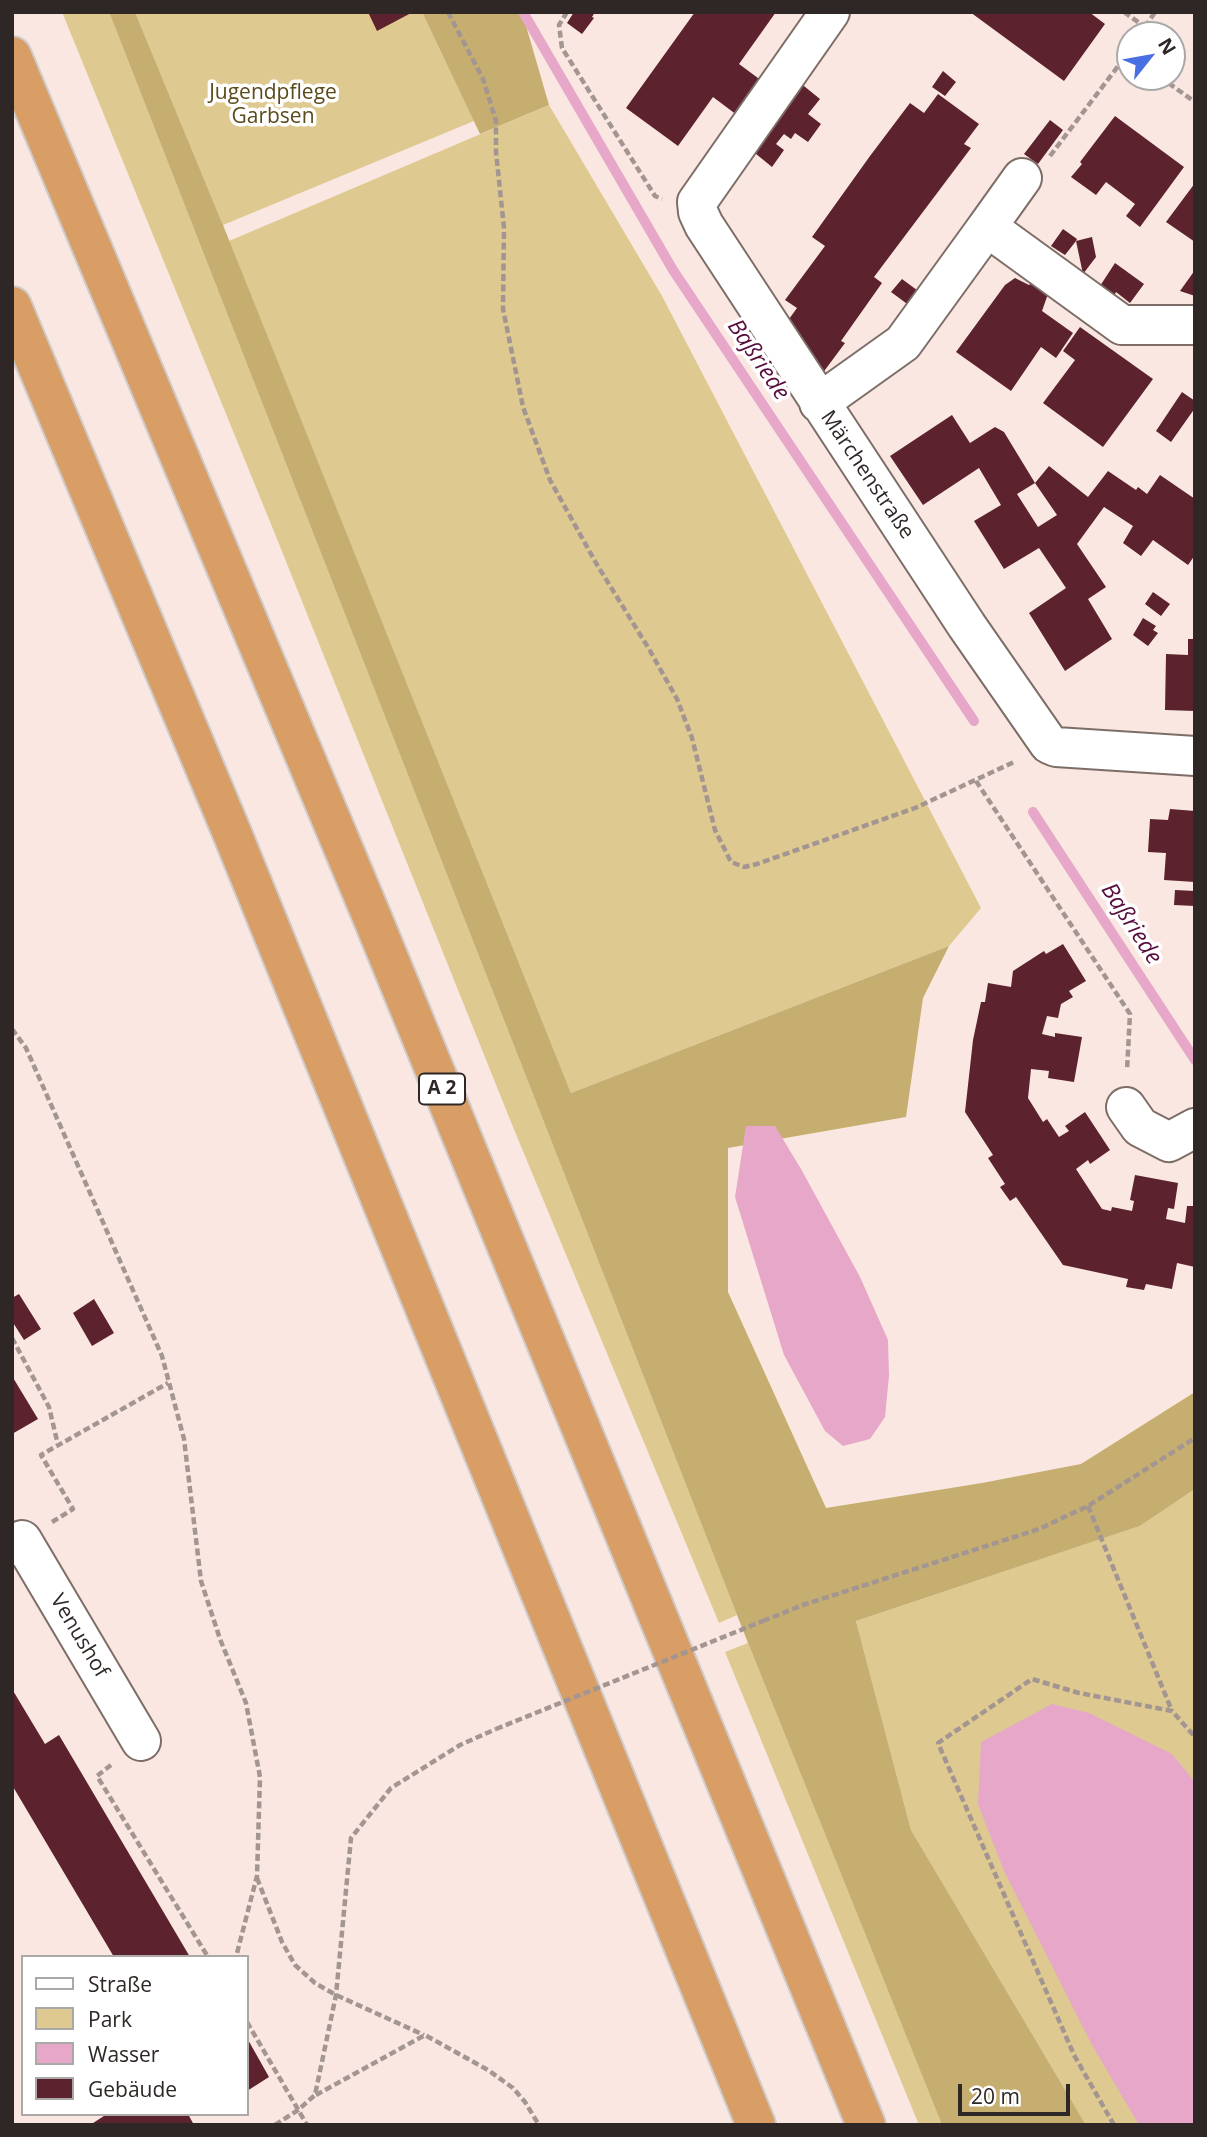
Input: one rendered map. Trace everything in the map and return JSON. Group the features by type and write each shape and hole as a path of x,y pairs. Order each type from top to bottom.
{"highway":[{"name":"A 2","path":"12,56 372,917 866,2125"},
{"path":"12,306 232,833 756,2125"}],"street":[{"path":"696,202 830,12"},
{"path":"819,403 903,343 1022,178"},
{"name":"Märchenstraße","path":"696,202 704,225 819,403 1049,744"},
{"path":"987,227 1122,325 1195,325"},
{"path":"1049,744 1056,747 1195,756"},
{"path":"1125,1107 1140,1127 1169,1142 1195,1128"},
{"name":"Venushof","path":"17,1543 141,1741"}],"path":[{"path":"448,12 483,79 496,121 496,152 504,228 503,309 523,407 550,480 677,699 692,738 715,830 732,862 744,867 757,864 915,808 1049,744"},
{"path":"567,12 559,25 562,48 656,196 674,204 696,202"},
{"path":"1022,178 1043,165 1116,70"},
{"path":"1180,91 1195,102"},
{"path":"976,781 1130,1014 1125,1107"},
{"path":"12,1029 26,1048 162,1356 184,1440 201,1581 220,1639 246,1703 260,1777 257,1877 237,1955"},
{"path":"12,1338 48,1407 58,1445"},
{"path":"17,1543 74,1509 41,1455 168,1383"},
{"path":"315,2095 336,1995 351,1838 391,1788 460,1745 496,1729 803,1605 1039,1529 1088,1506 1195,1438"},
{"path":"1088,1506 1172,1712 1195,1737"},
{"path":"1114,2125 1074,2055 937,1743 1032,1679 1079,1693 1172,1712"},
{"path":"141,1741 97,1776 207,1955"},
{"path":"257,1877 282,1942 295,1965 315,1983 425,2035 488,2070 513,2088 539,2125"},
{"path":"248,2024 307,2125"},
{"path":"275,2125 315,2095 425,2035"}],"green space":[{"path":"62,12 109,12 737,1615 719,1623 513,1127"},
{"name":"Jugendpflege Garbsen","path":"135,12 422,12 474,121 223,225"},
{"path":"549,105 662,296 981,908 949,946 571,1093 229,241"},
{"path":"1195,1489 1195,2125 1086,2125 911,1830 856,1621 1140,1526"},
{"path":"748,1643 942,2125 919,2125 725,1652"}],"shaded area":[{"path":"109,12 135,12 571,1093 949,946 923,998 906,1117 728,1148 728,1292 826,1508 1081,1464 1195,1392 1195,1489 1140,1526 856,1621 911,1830 1086,2125 942,2125 748,1643"},
{"path":"422,12 522,12 549,105 480,134"}],"water":[{"path":"746,1126 775,1126 860,1277 888,1340 889,1376 885,1417 870,1439 843,1446 825,1431 784,1355 735,1197"},
{"path":"1052,1704 1089,1713 1172,1754 1195,1782 1195,2125 1139,2125 1092,2045 1004,1871 978,1804 981,1742"}],"building":[{"path":"368,12 413,12 377,31"},
{"path":"574,12 595,12 592,17 594,18 582,34 567,23"},
{"path":"695,12 776,12 739,64 762,81 737,115 713,97 678,146 626,108"},
{"path":"970,12 1089,12 1105,24 1064,81"},
{"path":"943,71 956,82 945,96 932,87"},
{"path":"799,82 820,99 808,114 821,124 808,142 795,133 791,139 784,134 776,144 784,150 772,167 750,149"},
{"path":"938,94 979,124 964,144 971,148 874,277 882,283 841,341 845,343 819,378 784,326 797,308 785,300 825,246 812,237 870,156 910,103 924,113"},
{"path":"1115,116 1184,167 1140,227 1126,216 1135,204 1106,182 1096,195 1071,177"},
{"path":"1050,120 1063,130 1038,164 1024,154"},
{"path":"1195,183 1195,242 1166,222"},
{"path":"1063,229 1077,239 1065,255 1051,246"},
{"path":"1092,237 1096,257 1083,274 1076,241"},
{"path":"1115,263 1144,284 1130,303 1116,292 1114,296 1100,286"},
{"path":"1195,270 1195,296 1180,291"},
{"path":"1015,278 1029,285 1033,282 1048,294 1042,311 1073,333 1056,358 1041,347 1011,391 956,352 1005,285"},
{"path":"902,279 925,296 914,309 891,292"},
{"path":"1080,327 1153,379 1103,447 1043,403 1075,360 1063,351"},
{"path":"1182,392 1195,401 1195,408 1171,442 1156,431"},
{"path":"952,415 970,443 995,427 1004,432 1035,483 1049,466 1088,497 1108,471 1136,490 1138,487 1147,494 1160,475 1195,499 1195,555 1188,565 1153,540 1141,556 1123,543 1133,526 1104,507 1077,544 1106,587 1088,599 1112,639 1065,671 1029,613 1066,588 1039,548 1004,569 974,521 1001,505 979,468 923,505 890,456","holes":["1035,483 1057,515 1038,527 1017,494"]},
{"path":"1153,592 1170,604 1161,616 1145,604"},
{"path":"1143,618 1156,626 1153,630 1158,633 1148,646 1133,635"},
{"path":"1188,639 1195,639 1195,711 1165,710 1166,654 1188,655"},
{"path":"1170,809 1195,811 1195,882 1164,880 1166,853 1148,852 1150,819 1168,820"},
{"path":"1175,890 1195,891 1195,906 1174,905"},
{"path":"1063,944 1086,981 1069,991 1073,997 1061,1004 1058,1018 1047,1016 1042,1034 1082,1037 1074,1082 1048,1078 1049,1071 1031,1069 1028,1098 1043,1122 1047,1119 1059,1137 1069,1131 1065,1126 1085,1112 1110,1150 1090,1164 1088,1160 1076,1169 1102,1209 1111,1211 1112,1207 1132,1211 1134,1201 1130,1200 1135,1175 1178,1183 1174,1209 1168,1208 1166,1219 1185,1223 1187,1206 1195,1206 1195,1267 1177,1263 1172,1289 1146,1284 1144,1290 1126,1287 1128,1279 1063,1265 1016,1197 1010,1201 1000,1187 1005,1184 988,1158 993,1155 965,1112 973,1040 988,983 1011,987 1013,971 1044,951 1046,954"},
{"path":"19,1294 41,1329 24,1340 12,1321 12,1298"},
{"path":"94,1299 114,1333 92,1346 73,1313"},
{"path":"12,1376 38,1419 12,1434"},
{"path":"12,1689 45,1744 59,1735 189,1955 113,1955 12,1785"},
{"path":"248,2040 269,2077 248,2090"},
{"path":"104,2116 189,2116 194,2125 90,2125"}],"waterway":[{"name":"Baßriede","path":"523,12 673,270 974,721"},
{"name":"Baßriede","path":"1033,812 1195,1060"}]}
